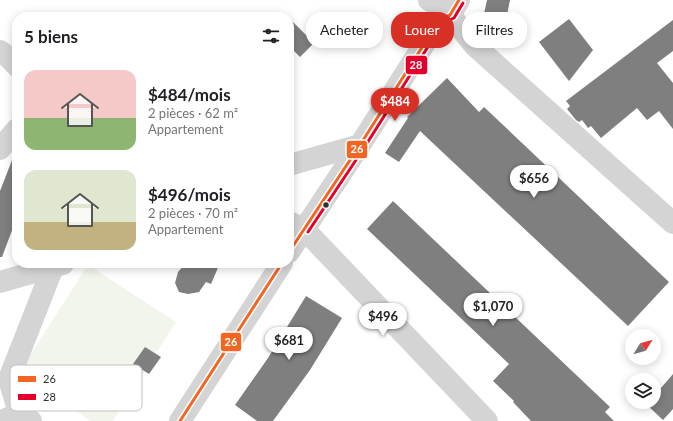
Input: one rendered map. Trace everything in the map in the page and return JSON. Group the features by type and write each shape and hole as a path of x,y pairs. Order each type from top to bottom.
{"street":[{"path":"429,0 455,8 475,46 673,222"},
{"path":"455,8 440,19 360,145 296,226 487,421"},
{"path":"0,51 12,61"},
{"path":"0,149 12,135"},
{"path":"294,164 360,145"},
{"path":"0,282 49,268"},
{"path":"15,365 59,268"},
{"path":"180,421 279,268"}],"shaded area":[{"path":"86,268 93,268 176,322 142,375 142,365 24,365"},
{"path":"75,411 119,411 113,421 91,421"}],"building":[{"path":"487,0 510,0 508,12 484,12"},
{"path":"569,19 593,50 569,81 539,42"},
{"path":"673,20 673,51 657,63 673,83 673,129 659,111 647,120 637,108 601,138 591,126 588,128 582,120 579,122 576,120 567,109 570,106 566,101"},
{"path":"294,23 306,35 306,48 309,48 300,57 294,51"},
{"path":"447,78 479,112 484,107 669,282 628,326 420,131 399,162 385,153 408,118 407,117"},
{"path":"12,160 12,230 2,257 0,257 0,191"},
{"path":"393,201 610,407 605,412 614,421 531,421 513,402 514,401 493,381 509,364 367,229"},
{"path":"182,268 218,268 211,284 206,282 199,292 188,294 179,292 175,283 178,272"},
{"path":"306,296 342,318 310,370 273,421 257,421 235,405 268,358"},
{"path":"145,347 161,357 149,374 142,370 142,365 133,364"},
{"path":"673,374 673,409 663,420 651,409 661,409 661,388"}],"transit line":[{"name":"26","path":"294,244 360,145 440,19 450,15 459,0"},
{"name":"28","path":"308,232 364,148 443,23 454,18 463,3"},
{"name":"26","path":"180,421 279,268"}]}
